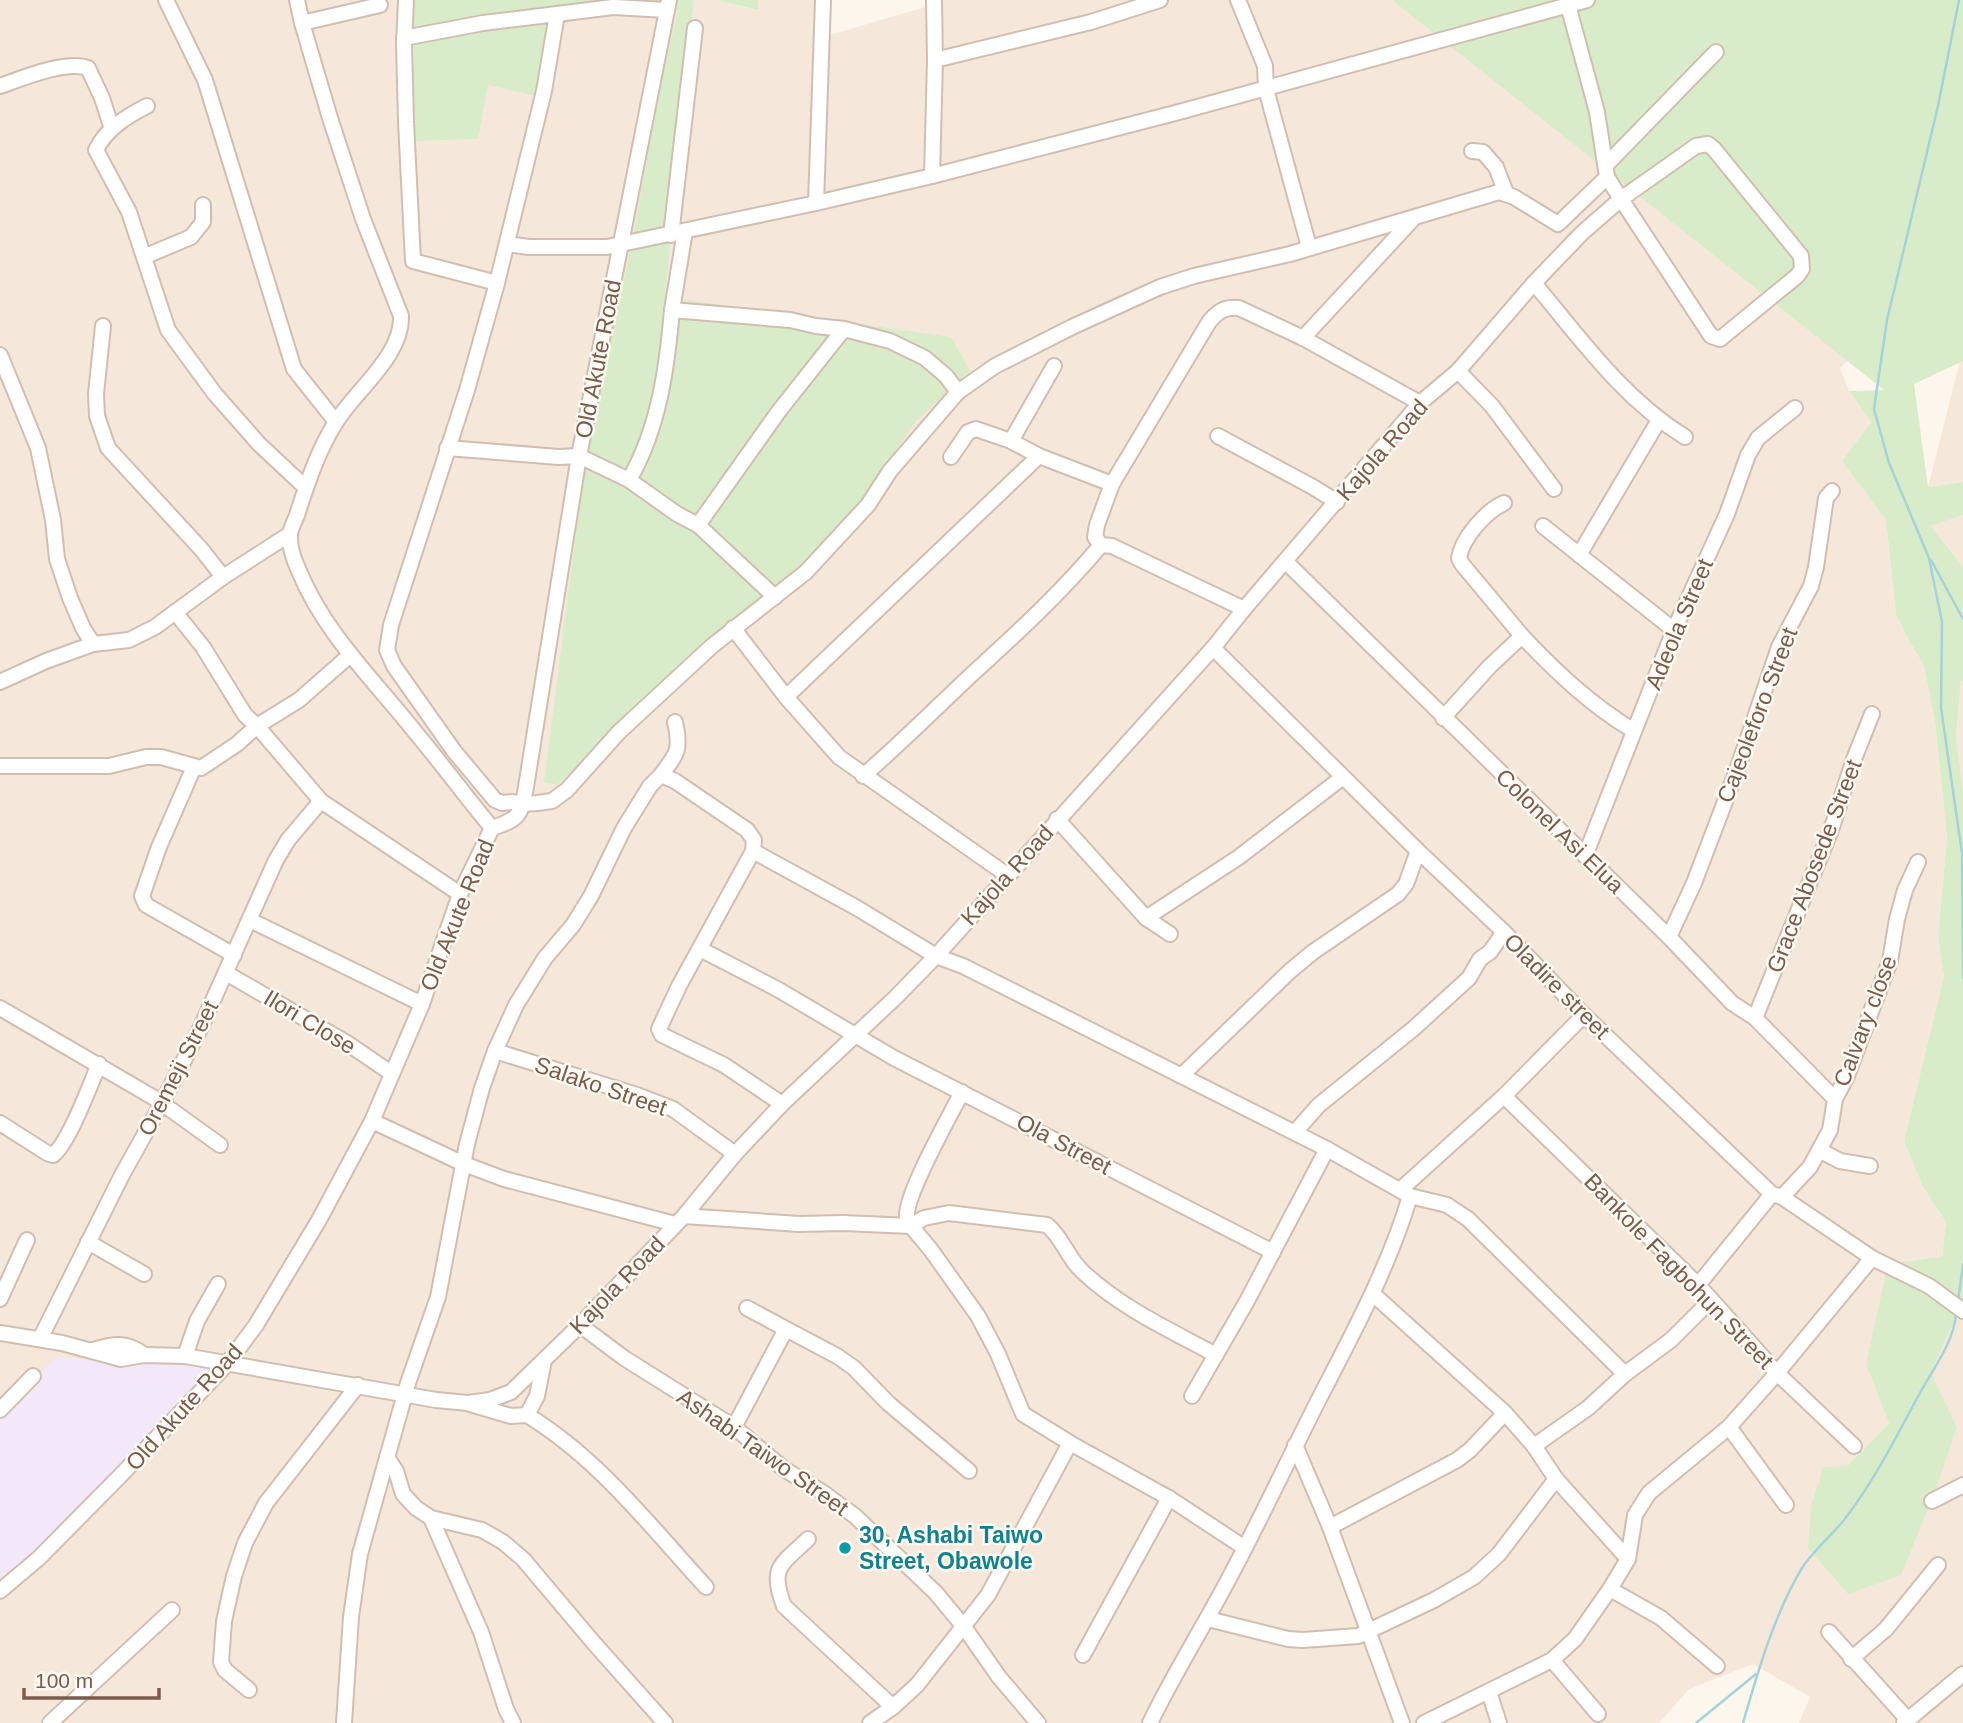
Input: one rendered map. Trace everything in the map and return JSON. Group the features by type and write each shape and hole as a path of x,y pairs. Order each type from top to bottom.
{"street":[{"path":"166,0 205,80 294,369 336,422"},
{"path":"297,0 363,219 401,316 399,336 375,374 336,422 305,487 290,534 294,558 305,587 349,656 415,732 492,828"},
{"path":"406,0 406,122 413,261 497,283"},
{"path":"816,203 823,0"},
{"path":"932,176 934,0"},
{"path":"935,60 1091,22 1160,0"},
{"path":"1238,0 1265,66 1266,89 1309,247"},
{"path":"507,244 595,248 816,203 932,176 1266,89 1587,0"},
{"path":"302,23 380,5"},
{"path":"404,38 483,23 613,7 668,5"},
{"name":"Old Akute Road","path":"0,1591 39,1558 227,1364 256,1325 319,1220 372,1121 422,1004 460,894 492,828 514,821 520,813 579,456 668,5"},
{"path":"1568,5 1597,112 1607,171 1621,199"},
{"path":"557,14 544,91 497,283 467,390 401,591 387,650 394,666 454,751 495,800 502,803 552,801 567,790 619,732 733,628 806,572 868,505 890,471 958,392 995,366 1160,287 1194,276 1290,254 1499,192 1506,193 1559,224 1716,52"},
{"path":"629,480 653,425 665,377 695,28"},
{"path":"0,86 62,67 80,65 88,68 103,98 112,129"},
{"path":"147,106 131,114 112,129 96,150 97,157 129,212 168,330 215,394 259,444 305,487"},
{"name":"Kajola Road","path":"0,1333 93,1350 121,1344 133,1346 144,1355 184,1356 358,1385 405,1396 468,1404 511,1392 580,1325 679,1220 782,1104 936,956 1213,648 1420,403 1458,371 1534,283 1582,233 1621,199 1696,146 1708,144 1801,256 1802,269 1720,339 1715,339 1621,199"},
{"path":"1472,151 1483,152 1496,167 1506,193"},
{"path":"145,256 191,237 203,222 203,205"},
{"path":"1303,338 1415,217"},
{"path":"1534,283 1611,374 1659,420 1685,437"},
{"path":"1244,609 1112,546 1101,545 1095,537 1112,484 1209,322 1218,312 1228,307 1239,308 1303,338 1420,403"},
{"path":"672,310 790,320 816,326 844,328 890,341 925,358 946,376 958,392"},
{"path":"103,326 96,394 97,416 108,449 202,550 223,577"},
{"path":"698,525 779,411 844,328"},
{"path":"0,355 38,448 53,520 57,559 74,608 93,644"},
{"path":"1011,441 1054,366"},
{"path":"1458,371 1492,406 1554,489"},
{"name":"Adeola Street","path":"1585,856 1674,629 1727,514 1748,455 1758,438 1795,408"},
{"path":"1579,555 1659,420"},
{"path":"951,457 968,432 976,429 1112,484"},
{"path":"1218,436 1337,502"},
{"path":"447,448 559,457 579,456 629,480 677,514 698,525 775,597"},
{"path":"786,697 1039,456"},
{"name":"Cajeoleforo Street","path":"1669,937 1694,883 1737,770 1779,647 1811,586 1826,498 1832,491"},
{"path":"1504,503 1492,508 1481,519 1464,546 1460,558 1462,564 1558,675 1601,711 1634,731"},
{"path":"1543,526 1674,629"},
{"path":"0,682 93,644 129,640 155,627 223,577 290,534"},
{"path":"863,776 913,733 1040,611 1082,569 1101,545"},
{"name":"Colonel Asi Elua","path":"1285,561 1669,937 1732,1003 1755,1018 1835,1099"},
{"path":"175,612 203,647 245,715 321,802 460,894"},
{"path":"733,628 786,697 839,757 1007,875"},
{"path":"1443,718 1489,667 1522,636"},
{"name":"Oladire street","path":"1213,648 1504,932 1584,1015 1777,1196 1872,1258 1928,1286 1963,1311"},
{"path":"0,766 109,766 146,757 161,757 194,767 206,767 257,726 299,700 349,656"},
{"name":"Grace Abosede Street","path":"1755,1018 1827,842 1872,714"},
{"path":"344,1723 351,1618 360,1554 405,1396 438,1297 472,1123 495,1051 516,1005 545,958 573,925 591,896 624,828 650,786 678,753 679,740 675,722"},
{"path":"194,767 159,847 142,896 143,901 234,955"},
{"path":"662,775 747,830 754,840 753,851 659,1029 662,1035 724,1065 782,1104"},
{"path":"1146,918 1239,857 1343,777"},
{"name":"Oremeji Street","path":"40,1339 122,1175 162,1103 226,973 276,860 288,840 321,802"},
{"path":"1057,819 1146,918 1170,934"},
{"path":"753,851 880,921 936,956 963,965 1294,1132 1405,1193 1447,1205 1468,1219 1625,1374"},
{"path":"1181,1076 1313,951 1398,894 1406,884 1418,851"},
{"name":"Calvary close","path":"1698,1285 1777,1196 1803,1177 1821,1151 1830,1129 1835,1099 1847,1076 1890,961 1897,919 1917,862"},
{"path":"250,920 422,1004"},
{"path":"1294,1132 1319,1105 1413,1029 1469,978 1480,959 1490,952 1504,932"},
{"name":"Ola Street","path":"700,949 819,1012 854,1036 1273,1252"},
{"name":"Ilori Close","path":"226,973 347,1043 391,1073"},
{"path":"0,1008 162,1103 220,1145"},
{"path":"1150,1723 1171,1679 1208,1619 1245,1548 1373,1294 1403,1221 1405,1193 1584,1015"},
{"name":"Salako Street","path":"495,1051 637,1095 673,1109 736,1154"},
{"path":"0,1123 53,1155 67,1134 99,1065"},
{"path":"962,1092 935,1145 909,1204 907,1216 911,1226 932,1250 978,1316 1024,1414 1169,1498 1245,1548"},
{"name":"Bankole Fagbohun Street","path":"1504,1096 1698,1285 1777,1373 1854,1446"},
{"path":"372,1121 464,1164 558,1195 679,1220 911,1226 925,1218 949,1213 1047,1225 1054,1231 1079,1269 1103,1290 1136,1312 1216,1355"},
{"path":"1192,1396 1327,1149"},
{"path":"1821,1151 1840,1161 1870,1166"},
{"path":"0,1299 27,1240"},
{"path":"88,1242 144,1275"},
{"path":"1424,1723 1552,1660 1575,1639 1628,1559 1635,1515 1649,1493 1729,1427 1872,1258"},
{"path":"184,1356 197,1321 218,1284"},
{"path":"1373,1294 1505,1413 1534,1446 1556,1479 1628,1559"},
{"path":"1534,1446 1588,1408 1625,1374 1671,1340 1711,1300"},
{"path":"747,1308 837,1356 854,1368 888,1403 969,1471"},
{"name":"Ashabi Taiwo Street","path":"580,1325 624,1358 734,1427 784,1469 855,1516 936,1593 999,1677 1038,1723"},
{"path":"734,1427 786,1329"},
{"path":"527,1415 537,1396 544,1360"},
{"path":"0,1410 33,1376"},
{"path":"249,1690 225,1670 221,1662 224,1621 245,1543 266,1503 358,1385"},
{"path":"468,1404 511,1416 527,1415 572,1447 614,1487 706,1587"},
{"path":"1330,1527 1457,1460 1505,1413"},
{"path":"1729,1427 1786,1505"},
{"path":"870,1723 917,1685 988,1595 1070,1443"},
{"path":"1295,1446 1330,1527 1402,1723"},
{"path":"387,1457 396,1471 403,1494 416,1508 431,1518 482,1531 503,1542 523,1559 665,1723"},
{"path":"1208,1619 1288,1639 1348,1638 1368,1631 1434,1600 1474,1577 1499,1554 1556,1479"},
{"path":"1932,1501 1963,1485"},
{"path":"1083,1655 1169,1498"},
{"path":"431,1518 476,1620 513,1723"},
{"path":"808,1539 782,1564 776,1574 777,1587 784,1606 893,1707"},
{"path":"1851,1659 1886,1629 1938,1565"},
{"path":"1610,1589 1661,1618 1717,1666"},
{"path":"50,1723 172,1609"},
{"path":"1829,1632 1851,1659 1913,1720 1963,1674"},
{"path":"1552,1660 1598,1714"},
{"path":"1489,1692 1499,1723"}],"shaded area":[{"path":"0,0 524,0 564,7 678,10 662,83 685,96 694,0 716,0 757,10 758,0 829,0 830,35 925,7 926,0 1688,0 1900,306 1840,368 1849,391 1871,422 1842,461 1886,520 1896,614 1924,666 1935,722 1947,837 1938,936 1944,976 1904,1141 1923,1187 1946,1222 1942,1257 1866,1364 1889,1423 1811,1507 1957,1427 1931,1372 1963,1302 1963,1723 1799,1723 1810,1697 1753,1664 1689,1689 1659,1723 0,1723"},
{"path":"1963,350 1963,482 1928,487"},
{"path":"1963,515 1963,567 1931,526"},
{"path":"1961,677 1963,682 1963,791 1956,736"},
{"path":"56,1357 218,1368 46,1542 0,1578 0,1414"}],"green space":[{"path":"414,0 694,0 665,297 951,337 970,371 916,421 854,511 803,564 687,660 557,785 544,782 586,455 678,10 564,7 541,97 488,85 478,139 413,141"},
{"path":"716,0 758,0 758,10"},
{"path":"1392,0 1963,0 1963,361 1914,384 1928,487 1963,482 1963,515 1931,526 1963,567 1963,682 1961,679 1956,736 1963,791 1963,1302 1931,1372 1957,1427 1935,1492 1901,1575 1848,1594 1808,1548 1811,1507 1823,1468 1849,1465 1889,1423 1866,1364 1888,1264 1942,1257 1946,1222 1923,1187 1904,1141 1944,976 1938,936 1947,837 1935,722 1924,666 1896,614 1886,520 1842,461 1871,422 1849,391 1884,390"}],"waterway":[{"path":"1959,0 1938,106 1887,320 1874,409 1889,463 1929,558 1942,622 1941,708 1962,853 1963,978"},
{"path":"1931,560 1963,619"},
{"path":"1958,1301 1963,1264"},
{"path":"1743,1723 1768,1644 1792,1586 1806,1562 1844,1520 1876,1473 1943,1354 1952,1334 1956,1314"},
{"path":"1696,1723 1756,1674"}],"place":[{"name":"30, Ashabi Taiwo Street, Obawole","path":"845,1548"}]}
